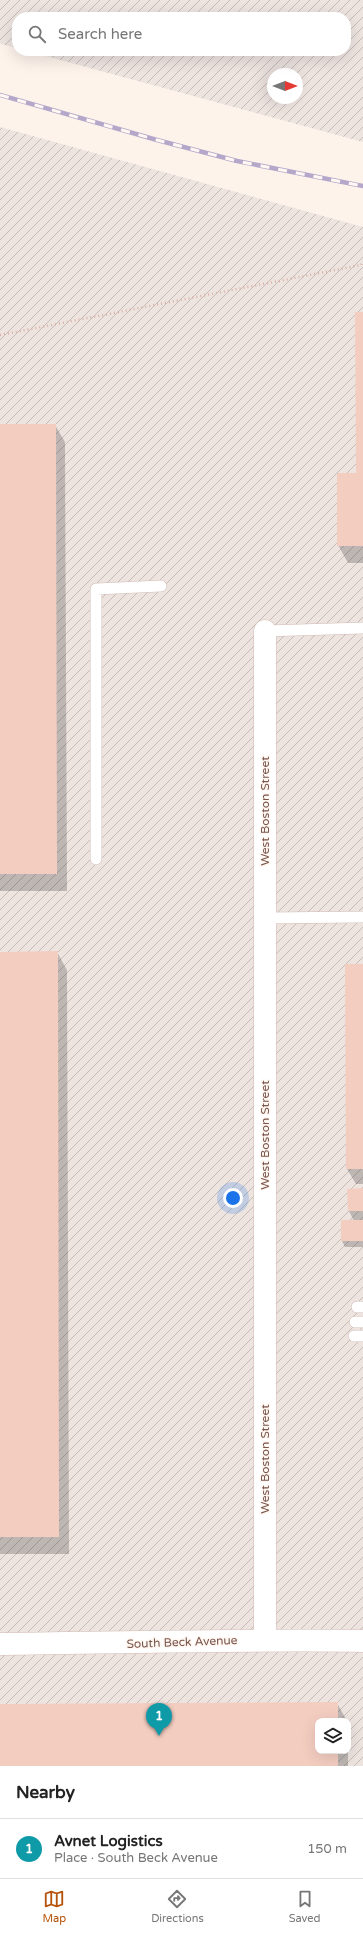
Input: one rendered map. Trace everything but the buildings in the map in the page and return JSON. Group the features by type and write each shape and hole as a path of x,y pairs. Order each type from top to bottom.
{"street":[{"name":"West Boston Street","path":"265,631 265,1639"},
{"name":"South Beck Avenue","path":"0,1644 138,1643 265,1639 363,1641"}],"lane":[{"path":"96,859 96,588 161,586"},
{"path":"265,631 363,628"},
{"path":"265,918 363,917"}],"path":[{"path":"0,336 361,265 363,261"}],"shaded area":[{"path":"0,0 363,0 363,142 45,56 351,56 351,12 12,12 12,47 0,44"},
{"path":"0,127 363,227 363,1766 0,1766"}],"railway":[{"path":"0,95 157,140 237,161 363,186"}],"place":[{"name":"Avnet Logistics","path":"159,1736"}]}
